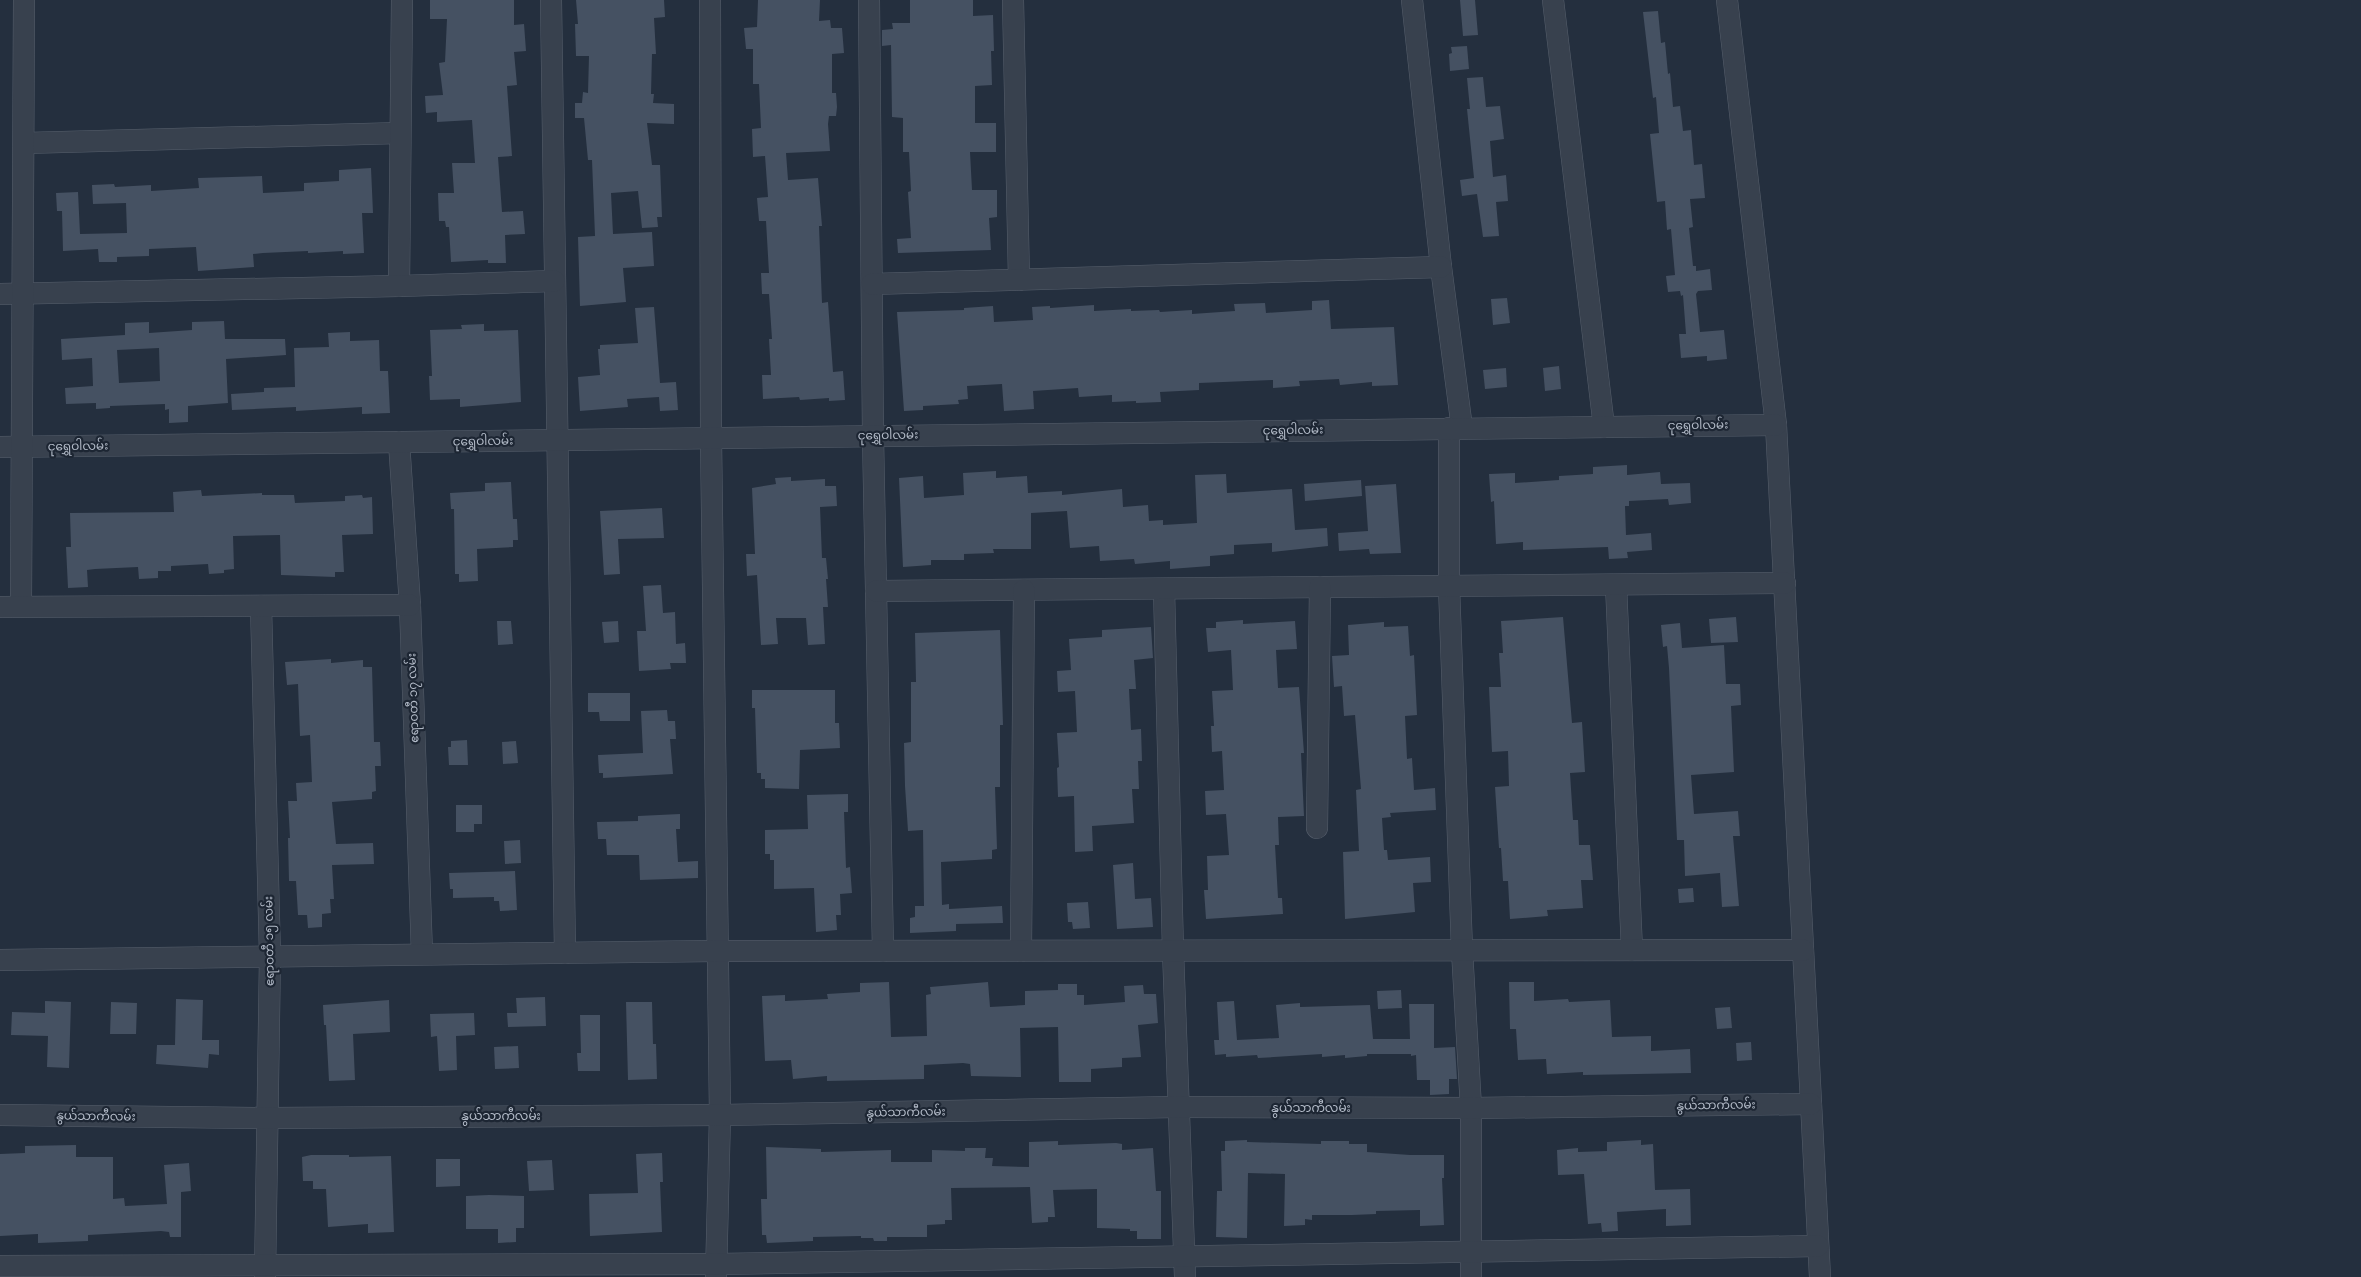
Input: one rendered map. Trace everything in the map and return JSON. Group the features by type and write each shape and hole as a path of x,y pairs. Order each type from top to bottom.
{"street":[{"path":"22,606 24,0"},
{"path":"399,286 402,0"},
{"path":"551,0 565,953"},
{"path":"710,0 711,438 716,951 720,1115 716,1270"},
{"path":"869,0 873,436 883,951"},
{"path":"1013,0 1020,280"},
{"path":"1412,0 1441,267 1455,428 1449,586 1462,950 1471,1108 1471,1277"},
{"path":"1553,0 1604,426"},
{"path":"1727,0 1776,424 1820,1277"},
{"path":"25,142 400,133"},
{"path":"872,284 1441,267"},
{"path":"0,294 554,281"},
{"name":"ငုရွှေဝါလမ်း","path":"0,446 1776,424"},
{"name":"ဧရာဝတီ ၁၇ လမ်း","path":"399,442 410,605 422,954"},
{"path":"876,591 1785,583"},
{"path":"1616,585 1632,950"},
{"path":"1317,828 1320,587"},
{"path":"1164,588 1173,951 1184,1267"},
{"path":"1021,951 1024,590"},
{"path":"0,607 410,605"},
{"name":"ဧရာဝတီ ၁၅ လမ်း","path":"261,606 270,956 265,1271"},
{"path":"0,960 716,951 1803,950"},
{"name":"နွယ်သာကီလမ်း","path":"0,1115 267,1118 720,1115 1178,1107 1471,1108 1812,1104"},
{"path":"0,1266 79,1271 571,1271 1184,1267 1470,1252 1818,1246"}],"building":[{"path":"430,0 514,0 514,25 524,24 526,51 514,52 517,85 507,86 512,156 498,157 502,212 523,211 525,234 505,235 506,263 488,263 488,260 451,262 449,227 446,227 445,221 439,221 438,193 454,193 452,163 475,163 472,120 437,122 437,112 426,113 425,96 443,95 439,63 445,62 447,19 430,19"},
{"path":"576,0 664,0 665,17 654,18 656,54 652,54 651,94 654,94 653,103 674,104 674,124 647,123 652,165 660,165 662,217 657,217 658,227 642,228 638,191 611,193 613,234 652,232 654,266 623,268 626,302 580,306 578,237 595,236 592,160 588,160 584,118 575,118 575,103 582,103 583,92 588,93 589,56 576,56 575,24 578,24"},
{"path":"758,0 820,0 819,21 830,20 831,28 842,28 844,53 832,54 832,93 836,93 837,107 836,116 829,116 830,151 786,153 788,180 818,178 822,226 819,226 822,303 828,302 833,372 843,371 845,400 829,401 829,398 800,400 799,397 763,399 762,375 771,375 769,339 772,339 769,294 762,294 761,273 769,273 766,221 759,221 757,198 768,197 765,156 753,157 752,129 761,128 759,84 753,84 753,49 746,49 744,28 757,27"},
{"path":"910,0 973,0 973,16 993,15 994,51 991,51 992,85 975,86 975,123 996,123 996,152 970,152 972,190 997,190 997,217 989,218 991,250 898,253 897,239 911,238 908,192 911,191 909,152 903,152 903,118 892,117 891,45 882,46 882,30 893,29 892,23 910,23"},
{"path":"1460,0 1475,0 1478,35 1463,36"},
{"path":"1658,11 1661,43 1665,42 1668,74 1670,73 1673,107 1680,106 1683,131 1691,130 1694,165 1702,164 1705,198 1690,199 1693,227 1689,228 1693,266 1696,266 1696,271 1710,269 1712,290 1698,291 1696,294 1700,332 1724,330 1727,359 1707,361 1707,356 1681,358 1679,334 1686,334 1683,295 1681,296 1680,291 1668,292 1666,276 1675,275 1671,229 1667,230 1665,201 1657,202 1650,134 1659,133 1656,97 1653,98 1643,12"},
{"path":"1467,46 1469,69 1450,71 1449,54 1452,53 1451,47"},
{"path":"1483,77 1486,107 1500,106 1504,139 1490,141 1493,177 1506,175 1508,201 1496,202 1499,236 1483,237 1477,194 1462,196 1460,180 1474,178 1467,109 1470,109 1467,78"},
{"path":"371,168 373,213 362,213 364,253 343,254 343,251 308,253 308,251 253,254 254,267 198,271 196,247 149,249 149,256 117,257 117,262 99,262 98,249 63,251 62,211 57,211 56,193 78,192 80,234 127,233 126,203 93,204 92,185 114,184 115,187 151,185 151,191 199,188 198,178 262,176 263,193 304,191 304,183 339,181 339,170"},
{"path":"1507,298 1510,323 1493,325 1491,299"},
{"path":"1329,300 1331,329 1394,327 1398,385 1372,386 1372,382 1340,385 1339,379 1299,381 1300,386 1273,388 1273,380 1199,383 1199,390 1160,392 1161,402 1136,403 1136,401 1112,402 1112,395 1079,397 1078,388 1033,391 1034,409 1004,411 1002,384 967,386 968,399 958,400 959,404 923,406 923,410 904,411 897,312 964,310 964,308 993,306 994,322 1033,320 1032,307 1050,306 1050,308 1094,305 1094,311 1131,309 1131,311 1159,310 1160,312 1192,310 1192,314 1235,311 1234,304 1265,303 1266,313 1312,310 1312,301"},
{"path":"654,307 660,383 676,382 678,410 660,411 659,397 627,399 628,407 580,411 578,377 600,375 598,349 600,349 600,345 638,343 635,308"},
{"path":"224,321 225,339 285,339 286,355 226,359 228,403 188,406 188,422 169,423 169,409 165,410 165,404 110,406 110,408 96,409 96,403 66,404 65,388 93,386 92,358 62,360 61,339 125,335 125,323 149,322 149,333 192,330 192,322","holes":["159,348 160,381 119,383 117,350"]},
{"path":"484,324 484,331 518,330 521,402 460,407 460,399 430,400 429,376 432,376 430,330 462,329 461,325"},
{"path":"350,332 350,341 379,340 380,371 388,371 390,413 362,414 362,407 296,411 296,407 232,410 231,394 264,392 264,388 295,387 294,348 329,347 328,333"},
{"path":"1559,366 1561,389 1545,391 1543,368"},
{"path":"1506,368 1507,387 1485,389 1483,370"},
{"path":"1627,465 1627,475 1660,472 1661,484 1690,483 1691,503 1669,505 1668,499 1629,501 1629,506 1625,506 1626,535 1651,533 1652,550 1627,552 1628,558 1609,559 1608,547 1523,550 1523,542 1496,544 1494,501 1491,502 1489,474 1515,473 1515,483 1559,480 1559,476 1593,474 1593,467"},
{"path":"996,471 996,478 1027,476 1028,493 1062,491 1062,495 1122,489 1123,507 1148,505 1149,521 1163,520 1163,525 1197,523 1195,475 1226,474 1227,493 1292,489 1295,530 1327,528 1328,546 1272,552 1272,543 1234,545 1234,554 1210,556 1210,566 1170,569 1170,561 1135,564 1134,559 1100,561 1099,546 1070,548 1067,511 1031,513 1031,549 993,549 994,553 964,554 964,560 931,560 931,565 903,567 899,478 923,476 924,498 964,495 963,473"},
{"path":"791,477 791,481 825,479 825,486 836,486 837,506 820,507 822,558 826,558 828,579 826,579 828,607 823,607 825,644 808,645 806,618 776,618 778,644 761,645 757,575 747,576 746,554 755,554 752,488 776,484 775,478"},
{"path":"1361,480 1362,496 1305,501 1304,484"},
{"path":"511,482 513,519 517,519 518,540 513,540 513,547 477,549 478,581 459,582 459,574 455,574 454,509 451,509 450,493 485,491 485,483"},
{"path":"1396,484 1401,553 1370,554 1369,549 1339,551 1338,533 1368,531 1365,486"},
{"path":"201,490 202,496 262,493 262,495 294,495 295,503 345,501 345,496 362,495 363,498 372,497 373,534 342,535 344,572 335,572 335,577 281,575 280,535 233,536 234,569 224,570 224,573 209,574 208,564 171,566 171,571 158,571 158,578 139,579 138,567 95,569 87,570 88,587 68,588 66,547 71,547 70,513 174,512 173,492"},
{"path":"662,508 664,538 618,539 620,574 604,575 600,511"},
{"path":"661,585 663,613 675,612 676,644 685,643 686,663 670,663 671,669 639,671 637,631 646,631 643,586"},
{"path":"1563,617 1572,723 1582,722 1585,772 1570,773 1573,820 1578,820 1579,845 1590,845 1593,880 1581,880 1583,908 1547,910 1548,916 1510,919 1508,881 1503,881 1501,848 1499,848 1495,787 1509,786 1508,751 1492,752 1489,687 1501,687 1499,653 1503,653 1501,621"},
{"path":"1736,617 1738,642 1711,643 1709,619"},
{"path":"1243,620 1243,624 1295,621 1297,649 1276,650 1278,688 1299,687 1304,753 1301,753 1304,816 1278,817 1279,845 1275,845 1278,898 1282,898 1283,914 1206,919 1204,890 1208,890 1207,856 1229,855 1226,814 1206,815 1205,791 1224,790 1222,751 1212,752 1211,726 1214,726 1212,691 1233,690 1231,650 1208,652 1206,628 1216,628 1216,622"},
{"path":"497,621 511,621 513,644 498,645"},
{"path":"618,621 619,642 604,643 602,622"},
{"path":"1384,622 1384,627 1408,626 1410,656 1414,655 1417,715 1405,716 1407,759 1412,758 1414,790 1435,788 1436,810 1390,813 1391,817 1382,818 1384,850 1387,850 1388,860 1430,857 1431,882 1413,883 1415,912 1345,919 1343,852 1359,851 1356,790 1361,789 1355,715 1344,716 1342,686 1334,687 1332,656 1349,655 1348,625"},
{"path":"1680,623 1682,648 1724,645 1726,684 1740,684 1741,705 1731,706 1734,772 1691,775 1694,814 1738,811 1740,836 1733,836 1739,906 1722,907 1720,873 1685,876 1684,840 1677,840 1669,668 1667,646 1663,647 1661,625"},
{"path":"1151,627 1153,658 1134,660 1136,689 1129,689 1131,730 1141,729 1142,761 1138,761 1139,789 1132,789 1134,823 1092,826 1093,851 1075,852 1074,796 1058,797 1057,733 1077,732 1075,691 1058,692 1057,671 1071,670 1069,639 1102,637 1102,630"},
{"path":"1000,630 1003,725 1000,725 1000,787 995,787 997,849 992,850 992,859 941,862 942,905 949,904 949,909 1002,906 1003,923 956,924 956,931 910,933 910,918 915,917 915,906 924,906 923,830 908,831 905,786 904,743 911,742 911,682 916,682 915,633"},
{"path":"331,659 331,663 363,660 363,667 372,667 374,742 380,742 381,766 375,766 376,791 372,792 372,799 332,802 336,844 373,843 374,864 332,865 334,899 330,899 331,913 322,914 322,927 308,928 307,915 298,915 296,881 289,881 288,838 290,838 288,801 297,801 296,783 312,782 310,735 300,736 298,684 287,685 285,662"},
{"path":"752,690 835,690 835,723 839,723 840,748 800,750 799,789 765,788 765,779 761,779 761,773 757,773 755,708 752,708"},
{"path":"588,693 630,693 630,721 600,721 599,712 588,712"},
{"path":"667,710 668,721 675,721 676,739 670,739 673,774 603,778 603,773 599,773 598,755 643,753 641,711"},
{"path":"467,740 468,765 449,765 448,747 451,747 451,741"},
{"path":"516,741 518,763 503,764 502,742"},
{"path":"848,794 848,812 844,812 846,868 850,867 852,893 840,894 841,915 836,915 837,930 816,932 814,888 774,889 774,860 770,860 770,854 765,854 765,830 808,829 807,795"},
{"path":"456,805 482,805 482,824 474,824 474,832 456,832"},
{"path":"680,814 680,829 676,829 678,862 698,861 698,878 640,880 639,855 607,855 606,839 598,839 597,822 638,821 638,816"},
{"path":"520,840 521,863 505,864 504,841"},
{"path":"1133,863 1135,899 1151,898 1153,927 1117,929 1113,865"},
{"path":"515,871 517,910 500,911 499,901 494,901 494,897 453,898 453,889 450,889 449,873"},
{"path":"1693,888 1694,902 1679,903 1678,889"},
{"path":"1088,902 1090,928 1073,929 1072,922 1068,922 1067,903"},
{"path":"889,982 891,1037 927,1036 926,995 931,994 930,987 988,982 990,1007 1025,1005 1025,991 1058,990 1058,984 1077,984 1077,995 1084,995 1084,1005 1125,1002 1124,986 1143,985 1144,994 1156,994 1158,1023 1138,1025 1141,1057 1122,1058 1122,1067 1091,1069 1091,1082 1059,1082 1058,1027 1020,1028 1021,1077 971,1076 970,1064 963,1063 924,1065 924,1079 827,1081 827,1076 793,1079 791,1060 765,1061 762,996 785,995 785,1001 828,999 827,994 860,992 860,983"},
{"path":"1509,982 1534,982 1534,1001 1568,999 1569,1002 1610,1000 1612,1037 1651,1036 1651,1051 1690,1049 1691,1073 1583,1075 1583,1072 1547,1074 1546,1059 1518,1060 1516,1029 1510,1029"},
{"path":"1401,990 1402,1008 1378,1009 1377,991"},
{"path":"545,997 546,1026 508,1027 507,1013 517,1013 516,998"},
{"path":"176,999 203,1000 202,1040 219,1040 219,1055 209,1054 208,1068 156,1064 157,1045 175,1045"},
{"path":"389,1000 390,1032 353,1034 355,1080 329,1081 323,1005"},
{"path":"45,1001 71,1002 69,1068 47,1067 48,1036 11,1035 12,1012 45,1013"},
{"path":"1234,1001 1237,1040 1279,1038 1276,1005 1300,1003 1300,1007 1370,1005 1373,1039 1410,1039 1409,1004 1434,1004 1434,1048 1455,1047 1457,1079 1449,1079 1449,1094 1430,1095 1430,1080 1417,1080 1416,1055 1411,1056 1411,1054 1367,1054 1367,1056 1345,1058 1345,1055 1322,1057 1322,1054 1258,1058 1257,1055 1226,1057 1226,1054 1215,1055 1214,1040 1219,1040 1217,1002"},
{"path":"111,1002 137,1003 136,1034 110,1034"},
{"path":"626,1002 652,1002 653,1044 656,1044 657,1079 628,1080"},
{"path":"1730,1007 1732,1028 1717,1029 1715,1008"},
{"path":"474,1013 475,1035 456,1036 457,1070 439,1071 437,1036 431,1037 430,1014"},
{"path":"580,1015 600,1015 600,1071 578,1071 577,1053 581,1053"},
{"path":"1751,1042 1752,1060 1737,1061 1736,1043"},
{"path":"518,1046 519,1068 495,1069 494,1047"},
{"path":"1247,1140 1247,1142 1321,1144 1321,1141 1349,1141 1349,1144 1367,1144 1367,1152 1444,1155 1444,1178 1442,1178 1444,1225 1420,1226 1420,1210 1376,1211 1376,1214 1312,1215 1312,1220 1305,1219 1305,1225 1284,1226 1285,1174 1248,1173 1247,1238 1216,1237 1217,1191 1222,1191 1221,1151 1225,1151 1225,1141"},
{"path":"1641,1140 1641,1145 1653,1144 1655,1190 1690,1189 1691,1225 1666,1226 1666,1209 1617,1212 1618,1231 1602,1232 1601,1223 1588,1224 1584,1174 1558,1175 1557,1150 1578,1148 1578,1152 1607,1151 1607,1142"},
{"path":"1058,1141 1058,1145 1116,1143 1122,1144 1122,1150 1153,1148 1156,1191 1161,1191 1161,1239 1137,1239 1137,1231 1130,1231 1130,1229 1097,1228 1097,1189 1053,1190 1055,1217 1048,1217 1048,1222 1032,1223 1030,1187 951,1188 952,1220 945,1220 945,1224 927,1225 927,1237 887,1237 887,1241 874,1241 873,1238 861,1238 861,1236 813,1237 813,1241 767,1243 766,1235 762,1235 761,1199 767,1199 766,1147 821,1149 821,1152 891,1150 891,1162 932,1162 932,1150 965,1151 965,1148 986,1148 985,1158 993,1158 992,1166 1029,1167 1029,1142"},
{"path":"76,1145 76,1157 113,1157 113,1199 124,1198 125,1206 167,1204 164,1165 189,1163 191,1191 181,1192 181,1237 170,1237 169,1232 161,1231 88,1235 88,1241 38,1243 38,1234 0,1236 0,1154 25,1153 25,1146"},
{"path":"662,1153 663,1182 660,1182 662,1232 590,1236 589,1194 638,1193 636,1154"},
{"path":"311,1155 349,1155 349,1157 391,1156 394,1232 368,1233 368,1224 328,1227 326,1189 313,1189 313,1181 303,1181 302,1157"},
{"path":"436,1159 460,1159 460,1186 436,1187"},
{"path":"552,1160 554,1190 529,1191 527,1161"},
{"path":"466,1196 524,1196 524,1228 516,1228 516,1242 498,1243 498,1229 466,1229"}]}
